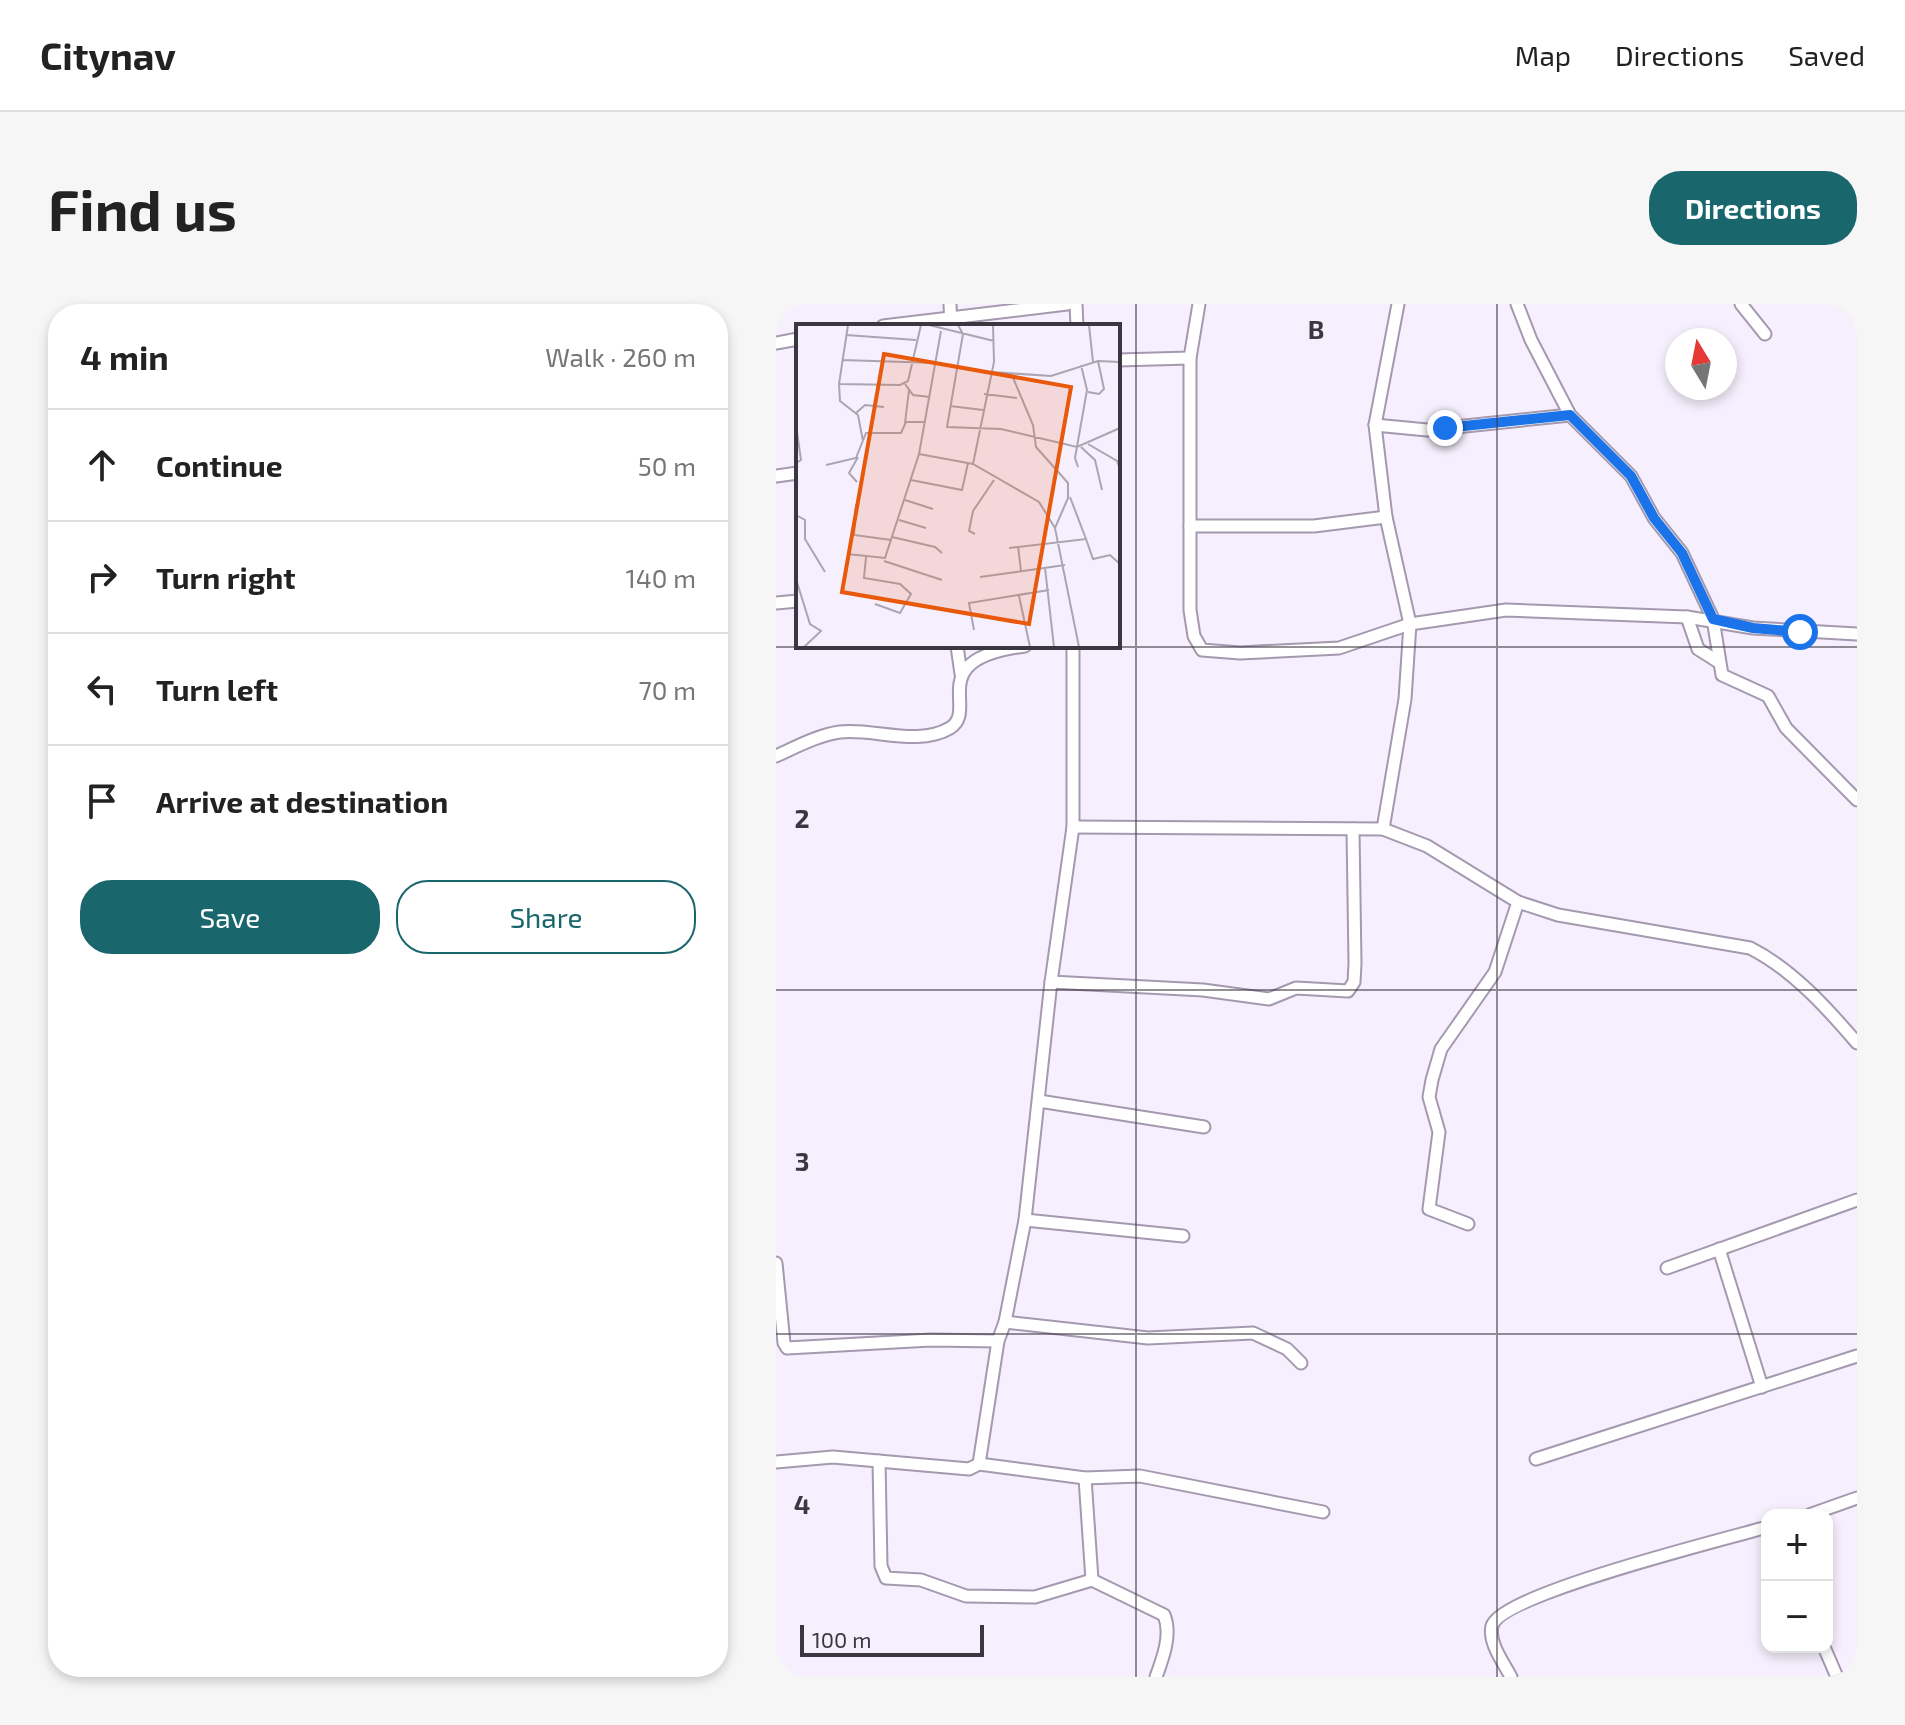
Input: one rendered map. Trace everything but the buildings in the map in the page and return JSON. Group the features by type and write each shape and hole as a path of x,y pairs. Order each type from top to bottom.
{"street":[{"path":"895,324 951,315 1067,304"},
{"path":"1076,304 1077,324"},
{"path":"1199,304 1190,358 1190,610 1194,636 1202,650 1240,653 1339,648 1410,624 1506,610 1687,617 1753,628 1857,634"},
{"path":"1383,829 1405,699 1410,624 1386,517 1375,425 1398,304"},
{"path":"1517,304 1531,340 1570,415 1631,476 1654,518 1682,553 1713,619 1717,661 1722,675 1730,682 1768,696 1786,728 1857,800"},
{"path":"1741,304 1765,334"},
{"path":"776,343 796,339"},
{"path":"1120,360 1190,358"},
{"path":"1375,425 1427,430 1570,415"},
{"path":"776,476 796,473"},
{"path":"1190,526 1314,526 1386,517"},
{"path":"776,603 796,601"},
{"path":"1687,617 1698,649 1717,661"},
{"path":"776,756 840,732 914,736 951,728 957,720 961,674 957,648"},
{"path":"961,674 980,657 1011,648"},
{"path":"979,1464 998,1341 1005,1322 1025,1220 1051,982 1073,827 1073,648"},
{"path":"1073,827 1383,829 1427,846 1518,902 1558,915 1750,948 1770,958 1792,977 1857,1043"},
{"path":"1051,982 1203,990 1269,999 1296,988 1348,991 1354,982 1355,964 1353,829"},
{"path":"1468,1224 1429,1209 1439,1132 1429,1097 1441,1049 1495,972 1518,902"},
{"path":"1039,1101 1204,1127"},
{"path":"1667,1268 1857,1200"},
{"path":"1025,1220 1183,1236"},
{"path":"1719,1249 1762,1387"},
{"path":"776,1263 787,1348 931,1340 998,1341"},
{"path":"1005,1322 1148,1338 1253,1333 1287,1349 1301,1363"},
{"path":"1536,1459 1857,1356"},
{"path":"776,1462 833,1457 969,1469 979,1464 1085,1478 1140,1476 1323,1512"},
{"path":"879,1461 881,1566 886,1578 921,1580 966,1596 1035,1597 1092,1580 1164,1615 1168,1625 1167,1639 1156,1677"},
{"path":"1085,1478 1092,1580"},
{"path":"1826,1509 1857,1498"},
{"path":"1511,1677 1492,1639 1492,1626 1498,1615 1554,1588 1761,1529"},
{"path":"1827,1653 1837,1677"}],"route":[{"path":"1445,428 1570,415 1631,476 1654,518 1682,553 1713,619 1753,628 1800,632"}]}
